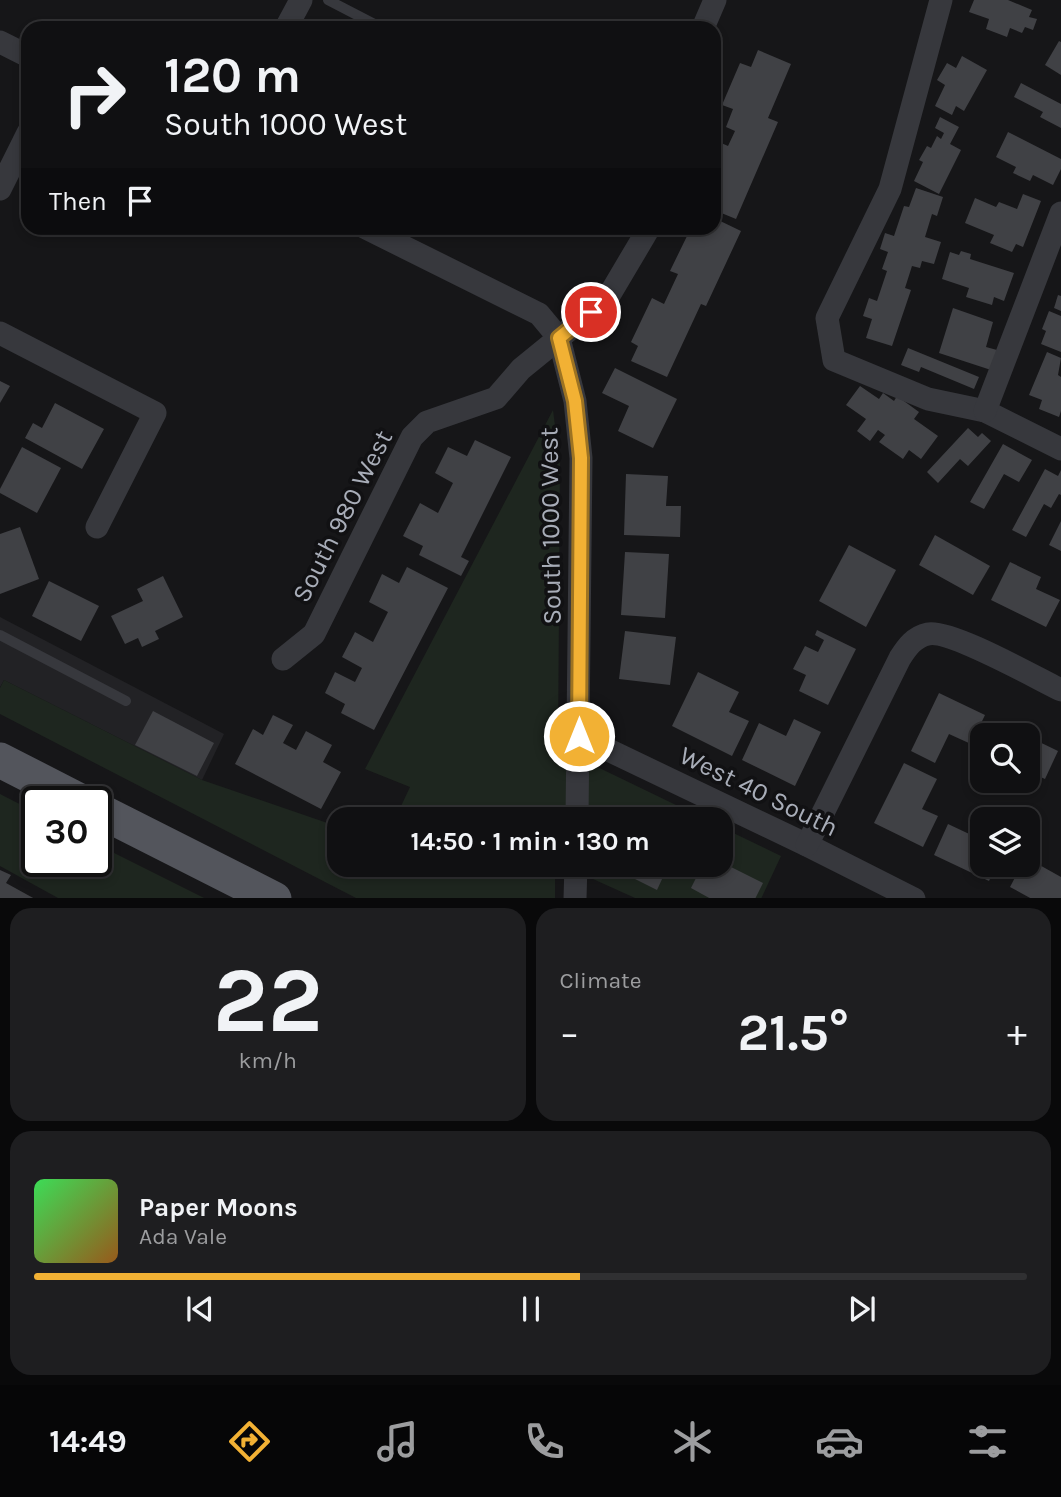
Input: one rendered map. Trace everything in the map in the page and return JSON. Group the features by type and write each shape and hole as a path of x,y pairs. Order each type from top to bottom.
{"main road":[{"path":"0,760 51,786"},
{"path":"112,816 274,898"}],"street":[{"path":"290,21 301,0"},
{"path":"706,21 715,0"},
{"path":"942,0 890,189 827,318 834,360 928,399 985,411 1061,449"},
{"path":"0,42 21,52"},
{"path":"0,189 21,147"},
{"path":"985,411 1061,213"},
{"path":"380,235 539,314 559,338 607,299 645,235"},
{"path":"0,333 155,413 97,527"},
{"name":"South 980 West","path":"283,659 314,634 412,437 428,422 496,398 521,369 559,338"},
{"name":"South 1000 West","path":"559,338 575,401 581,458 577,807"},
{"path":"807,845 900,658 910,643 918,638 929,634 951,637 1061,690"},
{"name":"West 40 South","path":"579,736 914,898"},
{"path":"575,898 576,877"}],"lane":[{"path":"328,0 368,21"},
{"path":"0,635 126,701"}],"shaded area":[{"path":"553,410 560,465 558,748 680,807 401,807 410,787 365,769"},
{"path":"0,617 224,734 202,780 4,680 0,687"},
{"path":"4,680 202,780 327,823 327,877 555,877 555,898 356,898 0,714 0,688"},
{"path":"0,794 21,805 21,877 112,877 112,852 204,898 58,898 0,866"},
{"path":"733,833 781,856 761,898 635,898 589,877 733,877"}],"building":[{"path":"974,0 1008,0 1032,10 1029,17 1037,19 1033,30 1025,27 1022,33 1010,28 1007,37 986,29 989,19 969,12"},
{"path":"1059,41 1061,42 1061,75 1045,65"},
{"path":"758,50 791,64 768,118 778,122 736,219 721,213 721,143 728,146 735,131 726,127 733,109 722,105 740,63 751,67"},
{"path":"962,56 987,70 964,111 956,106 952,115 935,106 945,85 937,80 947,63 956,68"},
{"path":"1021,83 1061,104 1061,128 1040,117 1043,112 1014,97"},
{"path":"940,117 959,127 950,144 961,150 939,194 914,181 923,162 919,160 927,146 931,148 937,136 941,139 944,133 935,128"},
{"path":"1008,132 1061,159 1061,169 1053,185 1033,175 1030,181 1013,173 1016,167 996,157"},
{"path":"916,188 943,197 937,216 932,214 925,237 941,242 934,264 922,261 920,268 912,266 905,288 911,290 892,346 866,338 872,319 863,316 869,298 877,301 887,271 882,269 888,252 880,249 885,233 894,236 904,206 909,207"},
{"path":"1023,194 1041,201 1023,247 1016,244 1012,252 990,243 994,235 965,223 975,198 996,207 999,202 1017,209"},
{"path":"721,221 741,231 706,306 701,304 667,377 631,361 638,346 631,342 652,298 664,304 678,274 670,271 688,235 721,235"},
{"path":"961,251 971,254 970,259 1014,273 1004,301 994,297 992,305 966,297 969,288 942,279 950,252 959,255"},
{"path":"1058,295 1061,296 1061,311 1054,308"},
{"path":"953,308 993,322 986,347 997,350 991,370 939,353"},
{"path":"1049,311 1061,316 1061,352 1041,344 1046,331 1042,329"},
{"path":"908,348 979,377 974,389 921,367 919,372 901,365"},
{"path":"1047,352 1061,358 1058,375 1061,377 1059,417 1039,409 1042,400 1029,395"},
{"path":"615,368 677,399 653,448 618,431 629,406 602,393"},
{"path":"0,381 10,386 0,403"},
{"path":"860,386 879,399 883,393 894,401 897,396 919,412 914,419 938,436 921,459 909,450 903,459 879,442 885,435 878,430 870,441 857,431 866,419 846,405"},
{"path":"55,403 104,429 82,469 25,438 33,423 42,428"},
{"path":"968,428 978,437 982,433 991,441 968,466 960,459 938,483 927,472"},
{"path":"475,440 511,457 461,557 469,561 461,576 419,555 423,546 403,536 420,503 438,513 453,483 435,473 448,447 467,456"},
{"path":"1003,444 1032,460 1019,482 1004,474 984,509 970,502"},
{"path":"22,447 61,468 37,513 0,493"},
{"path":"1045,469 1058,476 1061,470 1061,495 1059,494 1051,508 1044,504 1026,537 1012,530"},
{"path":"626,474 668,476 666,506 681,506 680,537 624,535"},
{"path":"1061,521 1061,551 1049,545"},
{"path":"20,527 39,579 0,594 0,534"},
{"path":"935,535 990,566 973,595 919,565"},
{"path":"849,545 896,570 866,627 819,601"},
{"path":"625,552 669,554 665,618 621,615"},
{"path":"1010,562 1041,577 1036,589 1060,600 1046,627 991,600"},
{"path":"407,567 448,588 374,730 341,713 345,704 325,693 335,672 355,682 362,668 342,657 355,632 373,642 388,612 369,602 382,574 399,583"},
{"path":"163,576 183,617 155,631 159,639 142,647 138,638 125,644 111,616 143,601 137,589"},
{"path":"49,581 99,606 81,641 32,616"},
{"path":"817,630 856,649 828,705 799,691 806,675 793,669 805,646 818,652 824,640 815,635"},
{"path":"625,631 676,637 670,685 619,679"},
{"path":"698,672 739,692 729,712 749,721 732,756 672,726"},
{"path":"939,693 985,715 981,723 970,723 970,744 949,734 935,763 911,751"},
{"path":"153,711 214,743 197,776 135,745"},
{"path":"273,715 293,725 283,743 296,750 306,731 332,745 323,762 341,772 321,809 235,764 253,729 263,735"},
{"path":"794,719 821,732 795,786 742,760 759,723 786,736"},
{"path":"1040,742 1058,751 1045,779 1040,777"},
{"path":"904,763 937,779 922,809 938,816 923,847 874,823"},
{"path":"948,824 970,834 970,872 934,855"},
{"path":"1040,865 1061,877 1061,898 1030,898 1010,887 1015,877 1040,877"},
{"path":"733,868 763,883 756,898 709,898 691,888 696,877 733,877"},
{"path":"0,870 11,875 6,883 33,898 0,898"},
{"path":"631,877 663,877 657,890"}],"route":[{"path":"579,736 581,458 575,401 559,338 591,312"}]}
